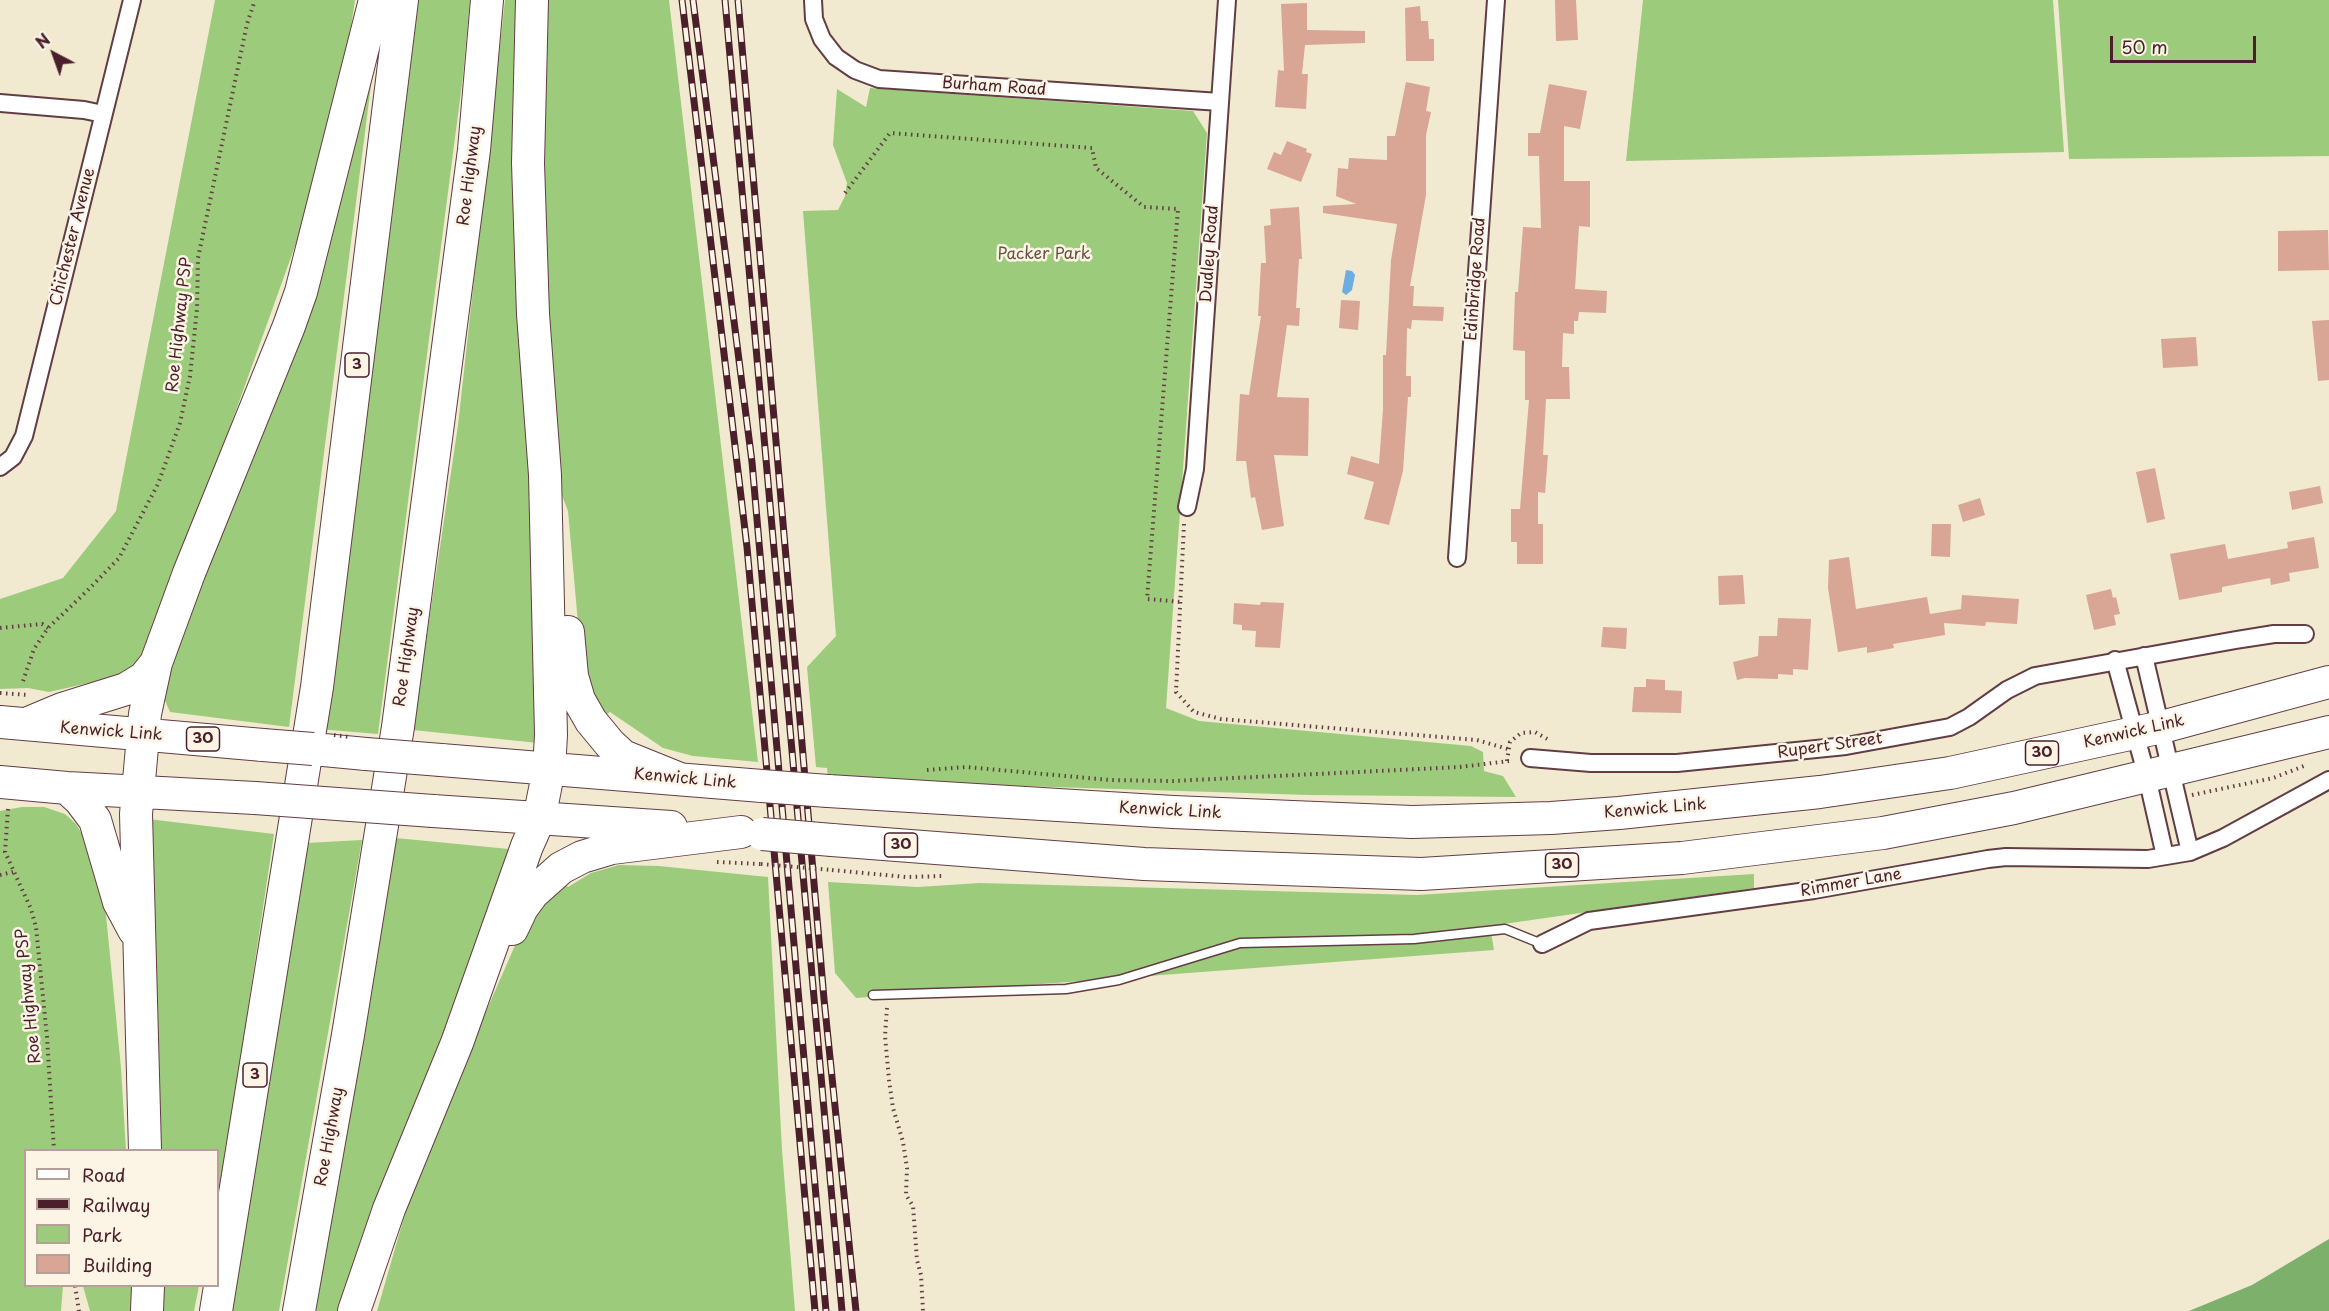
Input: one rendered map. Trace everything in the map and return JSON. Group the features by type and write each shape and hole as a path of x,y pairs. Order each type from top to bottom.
{"highway":[{"path":"145,1149 136,821 143,734 156,663 189,573 301,292 375,0"},
{"name":"3","path":"216,1311 317,687 402,0"},
{"name":"Roe Highway","path":"299,1311 348,1035 398,727 474,150 487,0"},
{"path":"457,1043 526,846 539,819 549,769 551,723 545,475 533,314 528,174 532,0"},
{"path":"545,475 559,519 572,676 579,700 591,721 622,756 680,779"},
{"path":"12,723 126,689 144,678 156,663"},
{"name":"Kenwick Link","path":"12,723 105,733 143,734 828,791 1173,812 1412,822 1551,818 1675,808 1820,792 1950,773 2149,730 2329,682"},
{"name":"30","path":"4,795 68,788 255,798 539,819 832,855 1422,874 1682,858 1883,833 2014,808 2329,732"},
{"path":"68,788 95,820 119,902 140,942"},
{"path":"354,1311 388,1209 457,1043 522,908 533,893 561,868 582,857 612,848 755,844"},
{"path":"147,1311 148,1287"}],"street":[{"name":"Chichester Avenue","path":"0,467 13,457 24,436 132,0"},
{"name":"Burham Road","path":"813,0 814,19 822,39 836,57 855,70 879,79 1220,102"},
{"name":"Dudley Road","path":"1187,507 1195,469 1227,0"},
{"name":"Edinbridge Road","path":"1457,558 1496,0"},
{"path":"0,103 84,110 103,114"},
{"name":"Rupert Street","path":"1530,758 1591,763 1677,763 1846,746 1950,727 1969,717 2007,690 2035,676 2115,660 2274,634 2305,634"},
{"path":"2144,656 2149,730 2159,774 2165,856"},
{"path":"2115,660 2149,730 2159,774 2190,852"},
{"name":"Rimmer Lane","path":"1542,944 1589,921 1814,890 1997,858 2148,858 2190,852 2223,838 2329,780"}],"lane":[{"path":"873,995 1077,987 1119,980 1240,943 1414,939 1505,929 1542,944"}],"path":[{"name":"Roe Highway PSP","path":"23,681 33,649 48,628 119,558 158,484 180,423 190,376 197,309 198,258 247,24 255,0"},
{"path":"845,193 890,133 1092,147 1096,168 1144,207 1178,209 1147,599 1182,602"},
{"path":"1187,507 1183,530 1182,602 1176,692 1194,712 1221,719 1477,740 1508,749"},
{"path":"0,628 42,624 48,628"},
{"path":"1507,761 1508,749 1515,737 1527,731 1541,735 1559,747"},
{"path":"923,770 966,767 1110,780 1173,781 1460,767 1530,758"},
{"name":"Roe Highway PSP","path":"4,795 5,852 31,909 36,927 47,1037 54,1149"},
{"path":"755,844 832,855"},
{"path":"0,875 13,872"},
{"path":"888,995 885,1036 889,1080 907,1168 906,1195 913,1206 923,1311"},
{"path":"75,1287 79,1311"}],"green space":[{"path":"215,0 355,0 351,27 304,221 207,491 143,652 132,673 117,684 89,683 49,692 28,688 0,689 0,599 63,578 116,511"},
{"path":"416,0 470,0 463,76 378,734 318,729"},
{"path":"505,0 524,0 543,635 538,743 413,730 458,425"},
{"path":"546,0 669,0 758,762 693,756 663,748 610,712 606,715 593,694 582,668 568,511 559,488 540,209"},
{"path":"1643,0 2053,0 2064,152 1626,161"},
{"path":"2058,0 2329,0 2329,156 2069,159"},
{"path":"375,54 289,727 170,712 164,698 164,671"},
{"name":"Packer Park","path":"870,88 1193,111 1207,133 1166,708 1199,721 1471,746 1483,752 1484,771 1503,776 1516,797 1309,795 828,780 827,768 816,767 807,667 836,636 803,211 838,210 845,196 847,183 833,145 837,89 866,107"},
{"path":"22,807 44,807 65,814 76,824 88,844 103,884 121,1068 126,1149 24,1149 24,1287 63,1287 61,1311 0,1311 0,811"},
{"path":"148,819 274,834 229,1135 219,1187 219,1149 158,1149"},
{"path":"396,838 509,849 513,861 374,1209 339,1311 316,1311"},
{"path":"362,840 279,1311 227,1311 306,843"},
{"path":"619,865 659,866 768,877 782,1150 795,1311 377,1311 420,1162 520,934 561,881 568,887 591,873"},
{"path":"1754,874 1754,888 1490,926 1494,950 856,998 835,973 828,882 918,887 980,883 1417,895"},
{"path":"2329,1239 2329,1311 2189,1311 2252,1285"},
{"path":"83,1287 133,1287 131,1311 90,1311"},
{"path":"155,1287 199,1287 194,1311 154,1311"}],"water":[{"path":"1346,270 1352,271 1355,275 1352,290 1346,295 1342,292"}],"building":[{"path":"1555,0 1576,0 1578,40 1556,41"},
{"path":"1307,3 1307,30 1365,31 1365,43 1305,45 1302,74 1308,74 1306,109 1275,107 1278,70 1284,71 1281,4"},
{"path":"1420,6 1421,21 1428,21 1429,39 1434,39 1434,61 1406,61 1405,8"},
{"path":"1406,82 1430,87 1426,111 1431,112 1426,135 1426,195 1410,286 1414,286 1413,306 1444,307 1443,321 1412,320 1411,329 1407,328 1406,376 1411,376 1411,397 1408,397 1403,471 1389,525 1364,519 1374,482 1347,474 1351,456 1379,464 1383,409 1383,355 1386,355 1391,260 1397,224 1323,213 1323,206 1356,204 1336,196 1338,168 1348,169 1349,158 1387,160 1387,136 1395,136"},
{"path":"1549,84 1587,91 1580,129 1564,126 1564,181 1590,181 1590,227 1579,226 1575,289 1607,291 1606,313 1579,312 1578,321 1574,321 1574,334 1563,333 1562,367 1569,367 1570,399 1546,399 1543,455 1548,455 1545,493 1538,492 1538,524 1543,524 1543,564 1517,564 1517,542 1511,542 1511,509 1520,509 1529,400 1525,400 1525,351 1513,350 1515,292 1518,292 1523,227 1541,228 1539,156 1528,156 1528,133 1540,133"},
{"path":"1287,141 1307,149 1306,152 1312,154 1301,182 1267,169 1274,152 1281,155"},
{"path":"1299,207 1302,259 1299,259 1296,308 1300,308 1299,326 1287,325 1277,397 1309,398 1308,456 1274,455 1284,526 1262,530 1255,497 1251,498 1246,461 1236,461 1240,394 1249,395 1261,316 1258,316 1261,263 1266,263 1264,226 1271,225 1270,209"},
{"path":"2328,230 2329,270 2278,271 2278,231"},
{"path":"1341,300 1360,301 1358,330 1339,328"},
{"path":"2329,320 2329,380 2318,381 2312,321"},
{"path":"2196,337 2198,366 2163,368 2161,339"},
{"path":"2155,468 2165,519 2147,523 2136,472"},
{"path":"2320,486 2323,503 2292,510 2289,492"},
{"path":"1980,498 1985,515 1963,522 1958,505"},
{"path":"1932,524 1951,524 1950,557 1931,556"},
{"path":"2314,537 2319,568 2289,573 2290,581 2271,585 2270,578 2222,587 2222,592 2179,600 2170,554 2225,544 2228,559 2288,548 2287,542"},
{"path":"1849,557 1856,609 1927,597 1930,614 1961,609 1962,595 2019,599 2017,624 1986,622 1985,626 1944,623 1945,635 1893,644 1894,648 1867,653 1867,647 1838,652 1828,588 1829,560"},
{"path":"1743,575 1745,604 1719,605 1718,576"},
{"path":"2111,589 2113,598 2116,597 2120,614 2114,615 2116,625 2094,630 2086,595"},
{"path":"1261,602 1284,603 1280,648 1255,647 1256,631 1242,630 1242,625 1233,624 1234,603 1260,605"},
{"path":"1778,618 1811,619 1808,670 1793,669 1793,675 1778,674 1778,679 1745,678 1737,680 1733,662 1758,656 1759,636 1777,636"},
{"path":"1603,627 1627,628 1626,649 1601,647"},
{"path":"1646,679 1665,680 1665,690 1682,691 1681,713 1632,712 1634,687 1646,687"}],"railway":[{"path":"682,0 747,547 815,1311"},
{"path":"693,0 752,462 826,1311"},
{"path":"725,0 842,1311"},
{"path":"738,0 824,999 856,1311"}]}
